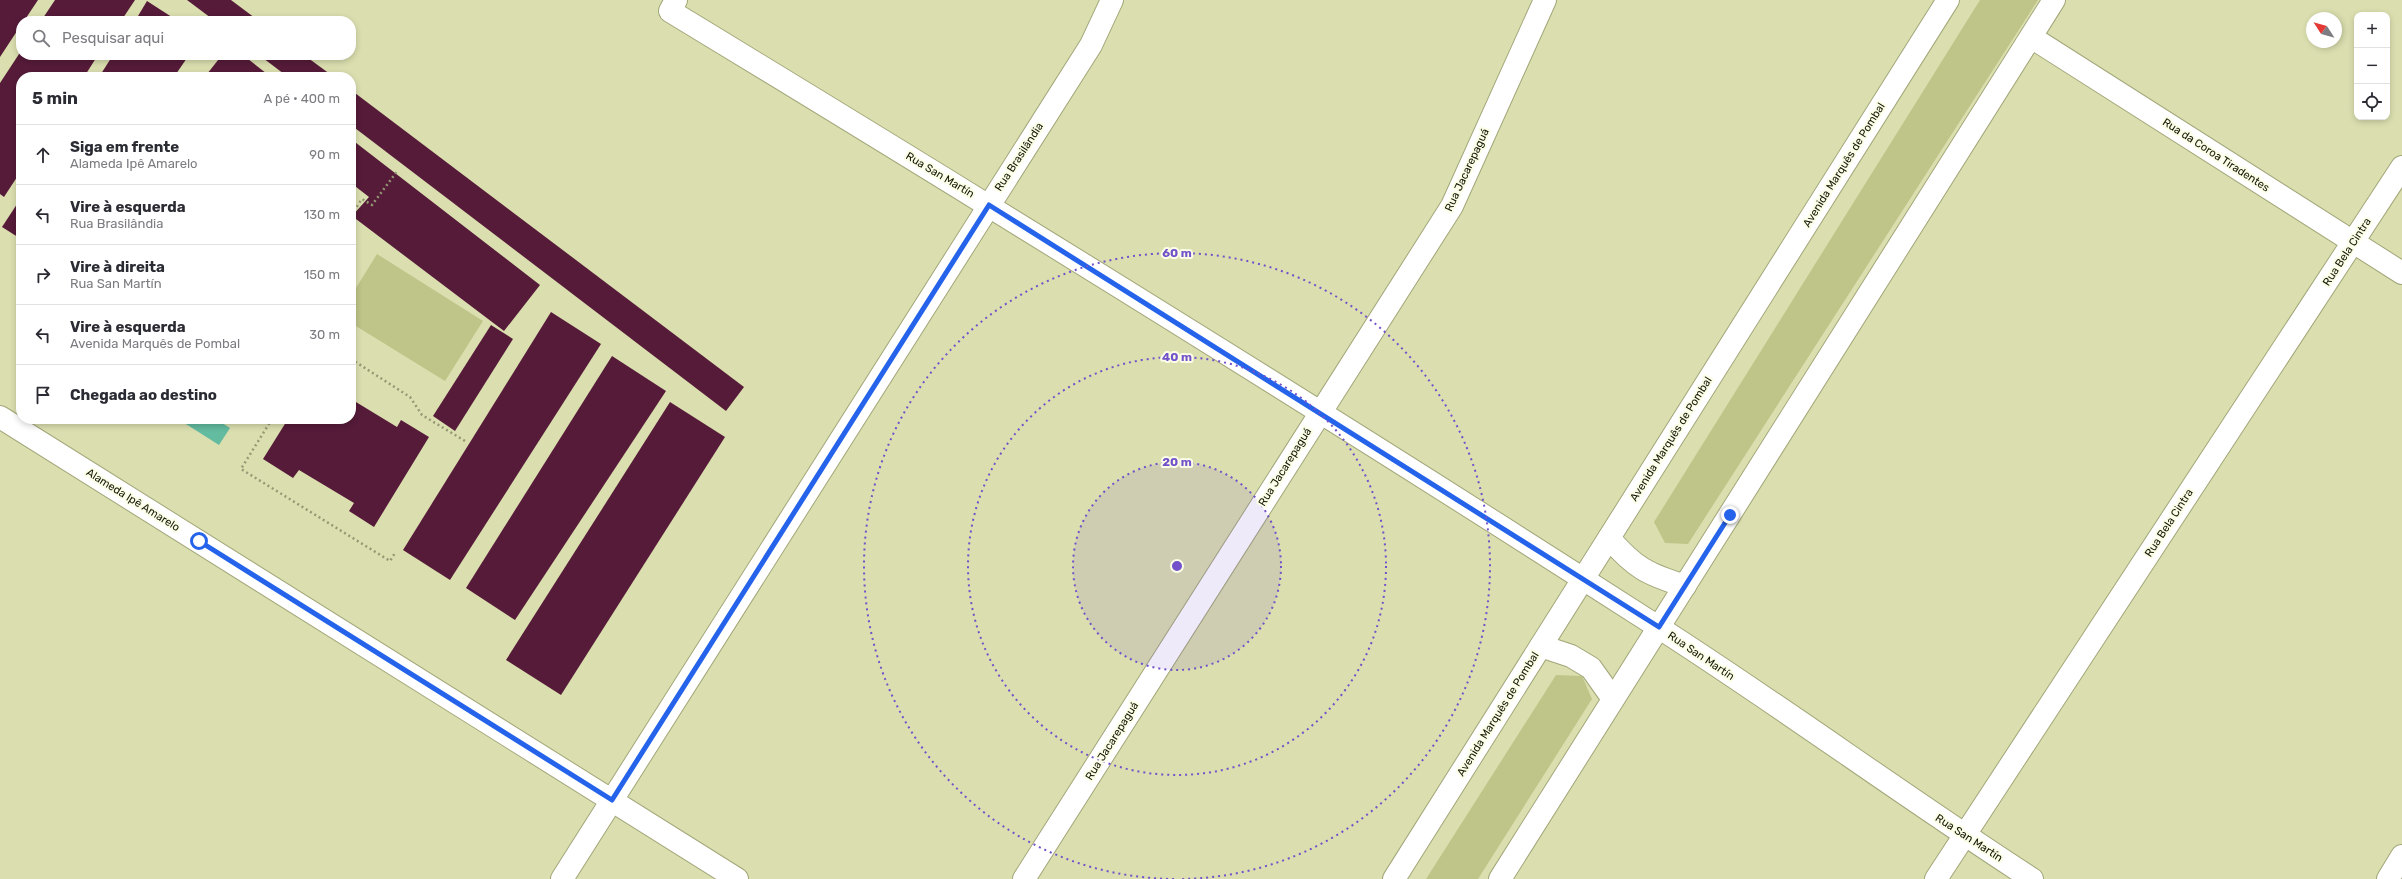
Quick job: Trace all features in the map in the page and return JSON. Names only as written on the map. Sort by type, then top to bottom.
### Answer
[{"type":"street","name":"Rua Brasilândia","points":[[562,879],[1091,45],[1112,0]]},
{"type":"street","name":"Rua Jacarepaguá","points":[[1024,879],[1452,206],[1545,0]]},
{"type":"street","name":"Avenida Marquês de Pombal","points":[[1394,879],[1948,0]]},
{"type":"street","points":[[1500,879],[2054,0]]},
{"type":"street","name":"Rua San Martín","points":[[673,5],[1659,627],[1964,835],[2032,879]]},
{"type":"street","name":"Rua da Coroa Tiradentes","points":[[2031,36],[2402,273]]},
{"type":"street","name":"Rua Bela Cintra","points":[[1936,879],[2354,243],[2402,167]]},
{"type":"street","name":"Alameda Ipê Amarelo","points":[[0,417],[737,879]]},
{"type":"street","points":[[1609,538],[1626,558],[1651,575],[1685,586]]},
{"type":"street","points":[[1541,646],[1571,656],[1590,668],[1613,699]]},
{"type":"street","points":[[2388,879],[2402,856]]},
{"type":"path","points":[[356,208],[362,199],[372,205],[398,170]]},
{"type":"path","points":[[356,362],[410,397],[422,415],[465,441]]},
{"type":"path","points":[[269,424],[241,469],[390,561],[395,553]]},
{"type":"green space","points":[[1980,0],[2038,0],[1688,544],[1665,543],[1654,522]]},
{"type":"green space","points":[[377,254],[483,321],[445,381],[356,326],[356,288]]},
{"type":"green space","points":[[1556,675],[1582,676],[1592,699],[1478,879],[1426,879]]},
{"type":"water","points":[[186,424],[224,424],[230,428],[219,445]]},
{"type":"building","points":[[0,0],[38,0],[27,16],[16,16],[16,33],[0,57]]},
{"type":"building","points":[[55,0],[135,0],[124,16],[44,16]]},
{"type":"building","points":[[187,0],[231,0],[252,16],[208,16]]},
{"type":"building","points":[[147,1],[170,16],[138,16]]},
{"type":"building","points":[[16,59],[16,60],[95,60],[87,72],[16,72],[16,179],[4,197],[0,194],[0,83]]},
{"type":"building","points":[[110,60],[186,60],[177,72],[102,72]]},
{"type":"building","points":[[218,60],[249,60],[265,72],[209,72]]},
{"type":"building","points":[[266,60],[311,60],[327,72],[281,72]]},
{"type":"building","points":[[356,94],[744,387],[726,411],[356,129]]},
{"type":"building","points":[[356,143],[540,285],[504,331],[356,219],[356,212],[369,197],[356,187]]},
{"type":"building","points":[[16,206],[16,236],[2,227]]},
{"type":"building","points":[[551,312],[601,344],[450,580],[403,550]]},
{"type":"building","points":[[491,325],[513,339],[455,431],[433,416]]},
{"type":"building","points":[[612,356],[666,391],[515,620],[466,588]]},
{"type":"building","points":[[356,402],[397,427],[401,420],[429,437],[374,527],[349,511],[354,503],[299,470],[293,478],[263,459],[285,424],[356,424]]},
{"type":"building","points":[[670,402],[725,437],[561,695],[506,660]]},
{"type":"route","points":[[199,541],[612,800],[989,205],[1659,627],[1730,515]]}]
